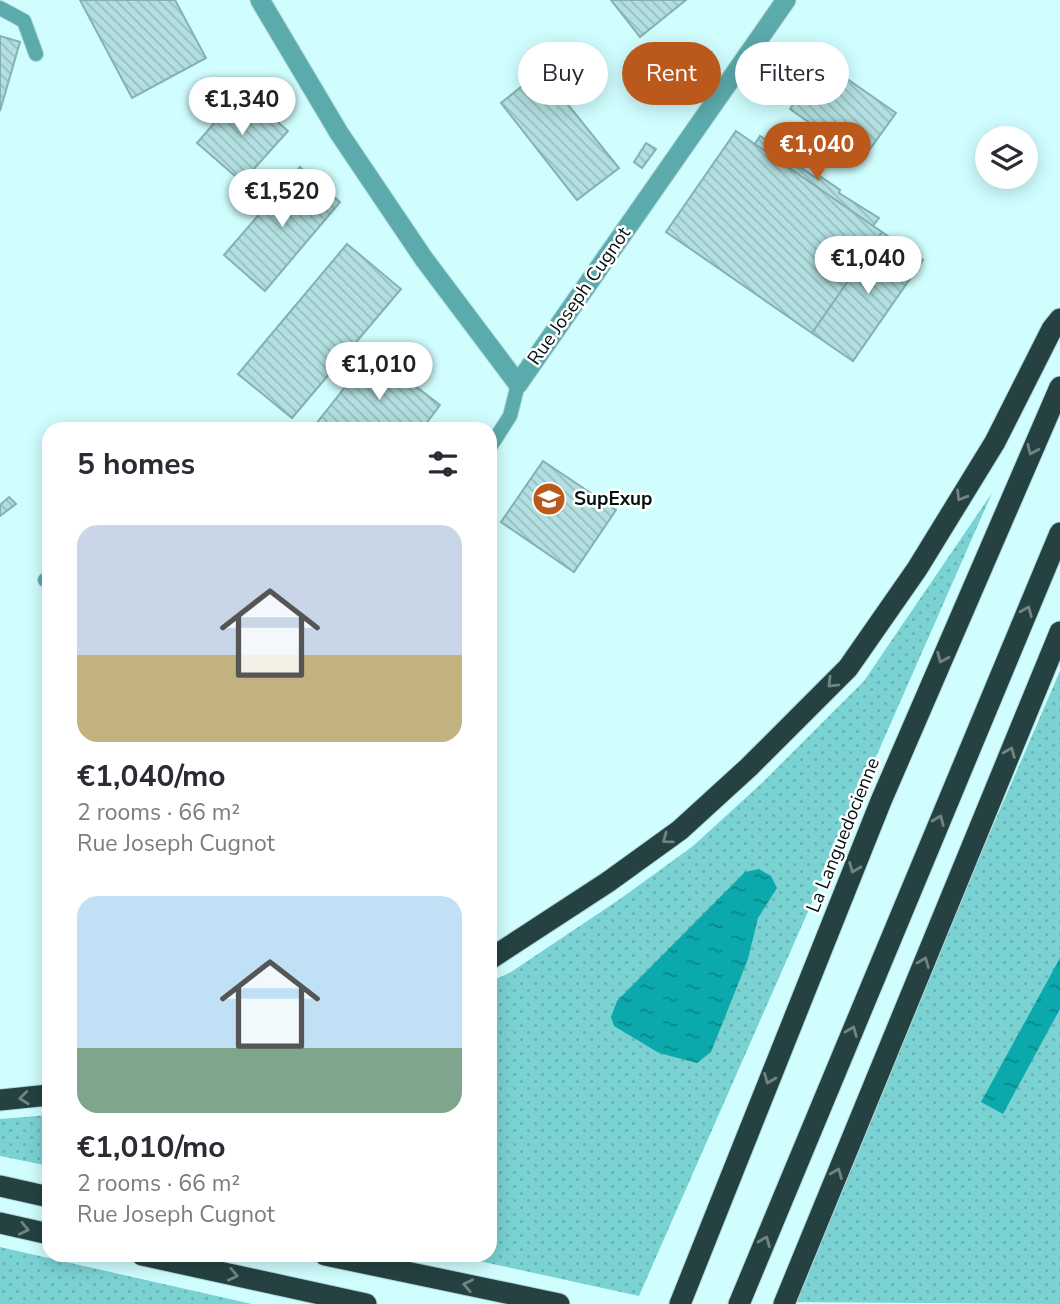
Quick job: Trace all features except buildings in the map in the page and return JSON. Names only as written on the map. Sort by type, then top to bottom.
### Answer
[{"type":"highway","points":[[497,954],[608,882],[680,830],[848,668],[917,569],[974,477],[995,442],[1052,329],[1060,319]]},
{"type":"highway","name":"La Languedocienne","points":[[680,1304],[881,801],[1060,387]]},
{"type":"highway","points":[[739,1304],[1060,533]]},
{"type":"highway","points":[[784,1304],[1060,632]]},
{"type":"highway","points":[[0,1100],[42,1096]]},
{"type":"highway","points":[[0,1186],[42,1195]]},
{"type":"highway","points":[[0,1223],[42,1232]]},
{"type":"highway","points":[[174,1262],[366,1304]]},
{"type":"highway","points":[[358,1262],[559,1304]]},
{"type":"street","name":"Rue Joseph Cugnot","points":[[260,0],[339,133],[424,259],[518,384],[785,0]]},
{"type":"lane","points":[[0,8],[24,21],[36,54]]},
{"type":"lane","points":[[497,436],[510,416],[518,384]]},
{"type":"shaded area","points":[[992,493],[639,1296],[484,1262],[497,1262],[497,979],[620,899],[693,846],[763,782],[864,681]]},
{"type":"shaded area","points":[[1060,671],[1060,1304],[787,1302]]},
{"type":"shaded area","points":[[42,1116],[42,1165],[0,1156],[0,1119]]},
{"type":"shaded area","points":[[0,1247],[42,1256],[42,1262],[66,1262],[252,1304],[0,1304]]},
{"type":"water","points":[[759,869],[771,876],[777,888],[758,918],[748,959],[711,1052],[697,1063],[659,1053],[614,1026],[611,1017],[617,1001],[745,872]]},
{"type":"water","points":[[1060,958],[1060,1009],[1003,1114],[981,1102]]},
{"type":"place","name":"SupExup","points":[[549,499]]}]
